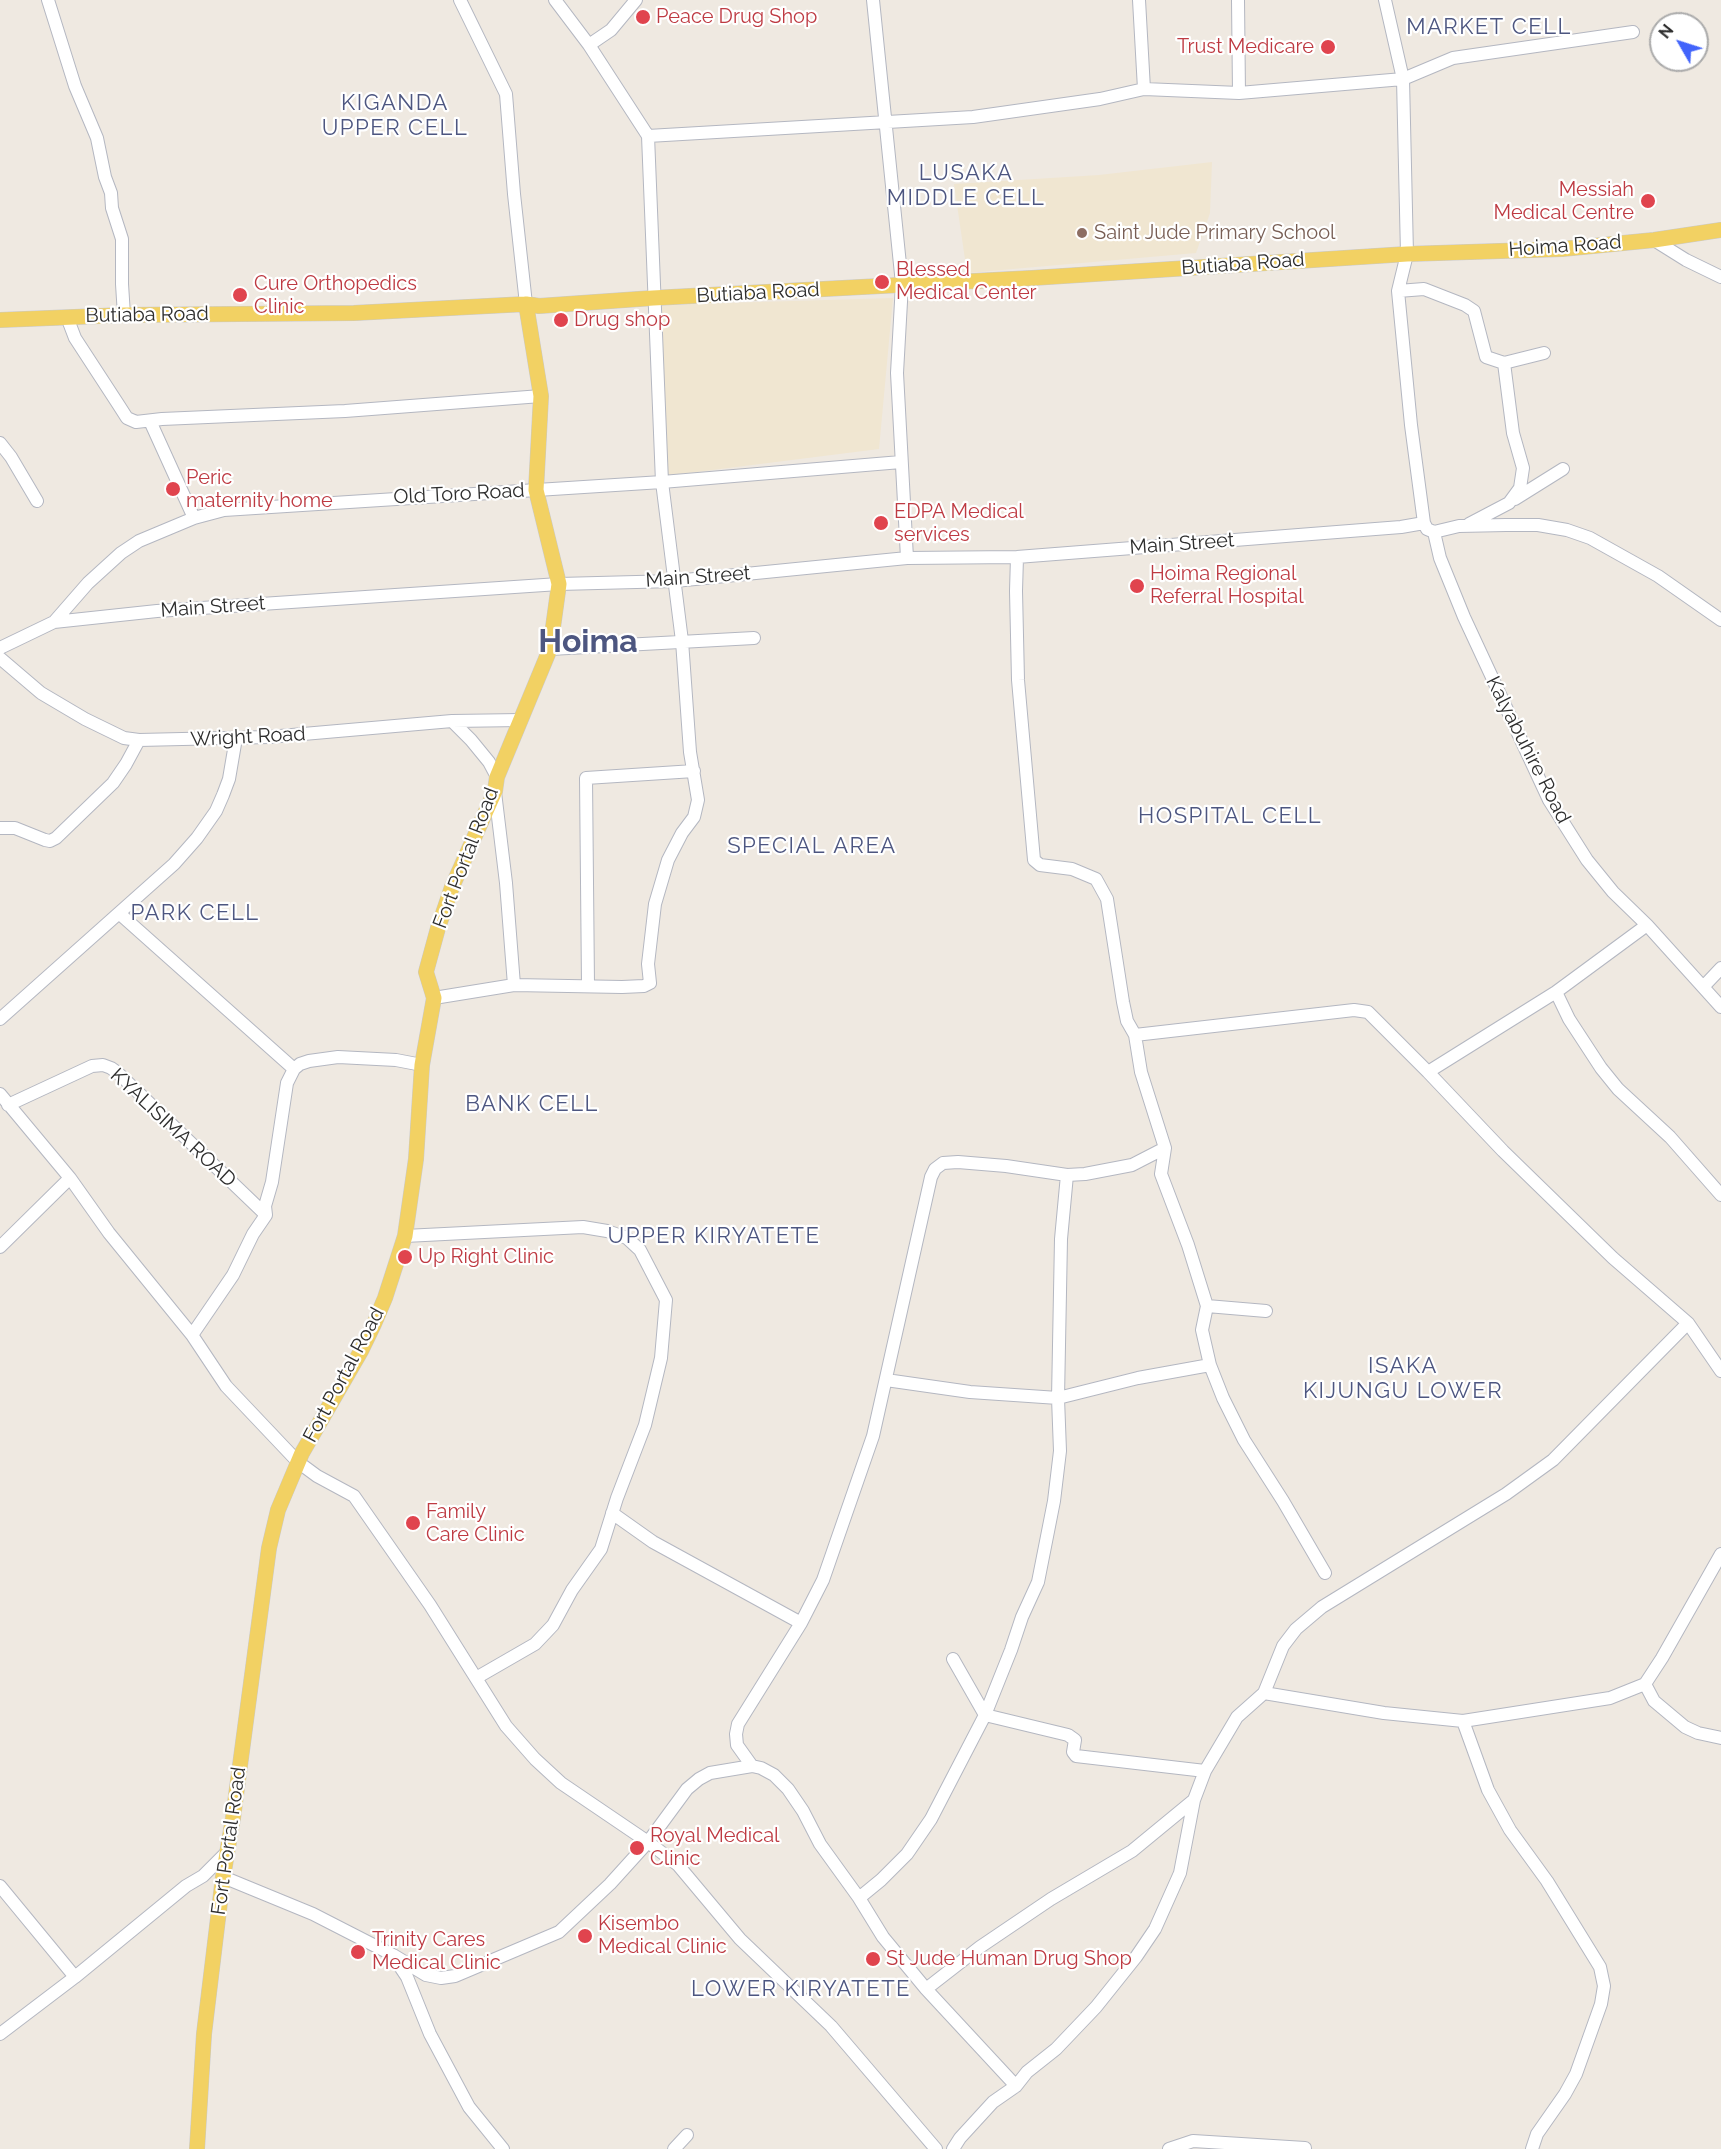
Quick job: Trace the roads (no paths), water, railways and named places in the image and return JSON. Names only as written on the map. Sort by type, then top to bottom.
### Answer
[{"type":"main road","name":"Hoima Road","points":[[1407,254],[1562,249],[1654,240],[1721,230]]},
{"type":"main road","name":"Butiaba Road","points":[[0,320],[124,315],[354,313],[526,304],[539,306],[1407,254]]},
{"type":"main road","points":[[526,304],[541,396],[536,490],[559,584]]},
{"type":"main road","name":"Fort Portal Road","points":[[197,2149],[204,2034],[223,1877],[269,1548],[278,1510],[298,1462],[374,1324],[405,1236],[416,1159],[422,1065],[434,998],[426,972],[452,887],[550,649],[559,584]]},
{"type":"street","points":[[48,0],[75,86],[97,138],[105,177],[111,193],[112,208],[122,239],[124,315]]},
{"type":"street","points":[[460,0],[506,94],[526,304]]},
{"type":"street","points":[[434,998],[514,985],[622,987],[644,986],[650,983],[648,964],[655,904],[668,860],[682,833],[694,817],[698,800],[690,752],[682,641],[662,482],[648,136],[589,45],[555,0]]},
{"type":"street","points":[[589,45],[610,30],[636,0]]},
{"type":"street","points":[[873,0],[902,284],[897,373],[907,558]]},
{"type":"street","points":[[1139,0],[1144,89]]},
{"type":"street","points":[[1238,0],[1239,93]]},
{"type":"street","points":[[1385,0],[1403,79],[1407,254],[1398,291],[1411,425],[1424,522],[1427,529],[1434,532],[1465,526],[1538,525],[1567,530],[1590,538],[1658,576],[1721,620]]},
{"type":"street","points":[[648,136],[973,117],[1100,99],[1144,89],[1239,93],[1403,79],[1453,58],[1633,32]]},
{"type":"street","points":[[1654,240],[1686,260],[1721,277]]},
{"type":"street","points":[[1398,291],[1424,290],[1465,305],[1474,311],[1486,357],[1504,363],[1545,353]]},
{"type":"street","points":[[67,317],[75,338],[127,418],[136,422],[345,411],[541,396]]},
{"type":"street","points":[[1504,363],[1513,433],[1523,468],[1520,488],[1509,503]]},
{"type":"street","points":[[150,421],[194,518]]},
{"type":"street","points":[[0,443],[37,501]]},
{"type":"street","name":"Old Toro Road","points":[[54,622],[88,583],[121,553],[139,541],[194,518],[224,510],[662,482],[901,462]]},
{"type":"street","points":[[1465,526],[1509,503],[1563,469]]},
{"type":"street","name":"Main Street","points":[[0,648],[54,622],[169,610],[559,584],[675,581],[907,558],[1017,556],[1401,527],[1424,522]]},
{"type":"street","name":"Kalyabuhire Road","points":[[1434,532],[1440,558],[1464,617],[1549,800],[1587,860],[1613,892],[1647,925],[1721,1007]]},
{"type":"street","points":[[1017,556],[1018,680],[1034,860],[1040,865],[1072,869],[1096,879],[1107,898],[1127,1021],[1135,1035],[1141,1072],[1165,1148],[1161,1174],[1188,1245],[1207,1306],[1202,1330],[1210,1365],[1244,1440],[1326,1573]]},
{"type":"street","points":[[550,649],[754,638]]},
{"type":"street","name":"Wright Road","points":[[0,658],[41,693],[85,719],[124,738],[139,740],[281,736],[452,721],[521,720]]},
{"type":"street","points":[[452,721],[489,762],[496,784],[514,985]]},
{"type":"street","points":[[0,1019],[174,864],[209,823],[229,779],[236,738]]},
{"type":"street","points":[[0,828],[15,828],[50,841],[56,838],[113,783],[139,740]]},
{"type":"street","points":[[588,985],[586,778],[694,771]]},
{"type":"street","points":[[120,914],[294,1069]]},
{"type":"street","points":[[1428,1072],[1556,992],[1647,925]]},
{"type":"street","points":[[1704,986],[1721,968]]},
{"type":"street","points":[[1556,992],[1569,1019],[1601,1068],[1618,1089],[1670,1137],[1721,1195]]},
{"type":"street","points":[[1135,1035],[1362,1010],[1368,1012],[1613,1258],[1688,1323],[1721,1371]]},
{"type":"street","points":[[192,1335],[233,1275],[253,1234],[266,1215],[265,1206],[272,1182],[287,1083],[294,1069],[309,1061],[338,1057],[396,1060],[422,1065]]},
{"type":"street","name":"KYALISIMA ROAD","points":[[4,1100],[92,1066],[103,1065],[111,1068],[266,1215]]},
{"type":"street","points":[[4,1100],[70,1178],[109,1233],[192,1335],[226,1386],[298,1462],[317,1476],[354,1496],[430,1605],[506,1726],[535,1759],[561,1783],[678,1865],[740,1939],[831,2026],[936,2149]]},
{"type":"street","points":[[752,1766],[737,1745],[738,1724],[801,1623],[823,1580],[873,1436],[935,1169],[943,1163],[958,1162],[1085,1174],[1132,1165],[1165,1148]]},
{"type":"street","points":[[859,1898],[907,1854],[931,1819],[985,1715],[1022,1617],[1038,1582],[1048,1534],[1060,1451],[1058,1398],[1061,1239],[1067,1174]]},
{"type":"street","points":[[0,1247],[70,1178]]},
{"type":"street","points":[[405,1236],[583,1227],[607,1231],[627,1238],[640,1250],[666,1300],[661,1358],[645,1425],[601,1549],[572,1590],[554,1625],[535,1644],[476,1678]]},
{"type":"street","points":[[1207,1306],[1266,1311]]},
{"type":"street","points":[[953,2149],[993,2102],[1016,2086],[1027,2072],[1056,2049],[1096,2007],[1155,1929],[1180,1873],[1194,1800],[1205,1771],[1237,1717],[1264,1693],[1283,1646],[1296,1629],[1322,1607],[1506,1494],[1546,1465],[1688,1323]]},
{"type":"street","points":[[886,1380],[970,1392],[1058,1398],[1138,1378],[1210,1365]]},
{"type":"street","points":[[612,1513],[678,1557],[801,1623]]},
{"type":"street","points":[[1264,1693],[1384,1713],[1463,1721],[1610,1698],[1645,1684],[1721,1554]]},
{"type":"street","points":[[953,1659],[985,1715],[1068,1735],[1075,1740],[1074,1754],[1080,1757],[1205,1771]]},
{"type":"street","points":[[1645,1684],[1654,1701],[1685,1726],[1698,1733],[1721,1738]]},
{"type":"street","points":[[1463,1721],[1488,1790],[1510,1830],[1547,1881],[1600,1967],[1604,1986],[1601,2004],[1576,2074],[1537,2134],[1532,2149]]},
{"type":"street","points":[[223,1877],[313,1914],[393,1955],[426,1975],[441,1978],[455,1976],[503,1958],[560,1932],[610,1884],[648,1842],[687,1789],[699,1779],[710,1773],[752,1766],[761,1768],[774,1775],[788,1789],[803,1811],[820,1844],[859,1898],[883,1937],[926,1989],[1016,2086]]},
{"type":"street","points":[[926,1989],[980,1947],[1051,1899],[1132,1851],[1194,1800]]},
{"type":"street","points":[[0,2034],[75,1977],[186,1886],[203,1875],[228,1852]]},
{"type":"street","points":[[0,1886],[75,1977]]},
{"type":"street","points":[[393,1955],[407,1977],[430,2034],[469,2107],[503,2149]]},
{"type":"street","points":[[674,2149],[687,2135]]},
{"type":"street","points":[[1169,2149],[1193,2141],[1305,2148]]},
{"type":"place","name":"Peace Drug Shop","points":[[643,17]]},
{"type":"place","name":"Trust Medicare","points":[[1328,47]]},
{"type":"place","name":"Messiah Medical Centre","points":[[1648,201]]},
{"type":"place","name":"Saint Jude Primary School","points":[[1082,233]]},
{"type":"place","name":"Blessed Medical Center","points":[[882,282]]},
{"type":"place","name":"Cure Orthopedics Clinic","points":[[240,295]]},
{"type":"place","name":"Drug shop","points":[[561,320]]},
{"type":"place","name":"Peric maternity home","points":[[173,489]]},
{"type":"place","name":"EDPA Medical services","points":[[881,523]]},
{"type":"place","name":"Hoima Regional Referral Hospital","points":[[1137,586]]},
{"type":"place","name":"Up Right Clinic","points":[[405,1257]]},
{"type":"place","name":"Family Care Clinic","points":[[413,1523]]},
{"type":"place","name":"Royal Medical Clinic","points":[[637,1848]]},
{"type":"place","name":"Kisembo Medical Clinic","points":[[585,1936]]},
{"type":"place","name":"Trinity Cares Medical Clinic","points":[[358,1952]]},
{"type":"place","name":"St Jude Human Drug Shop","points":[[873,1959]]},
{"type":"district","name":"MARKET CELL","points":[[1489,27]]},
{"type":"district","name":"KIGANDA UPPER CELL","points":[[395,116]]},
{"type":"district","name":"LUSAKA MIDDLE CELL","points":[[966,186]]},
{"type":"district","name":"Hoima","points":[[588,642]]},
{"type":"district","name":"HOSPITAL CELL","points":[[1230,816]]},
{"type":"district","name":"SPECIAL AREA","points":[[812,846]]},
{"type":"district","name":"PARK CELL","points":[[195,913]]},
{"type":"district","name":"BANK CELL","points":[[532,1104]]},
{"type":"district","name":"UPPER KIRYATETE","points":[[714,1236]]},
{"type":"district","name":"ISAKA KIJUNGU LOWER","points":[[1403,1378]]},
{"type":"district","name":"LOWER KIRYATETE","points":[[801,1989]]}]
